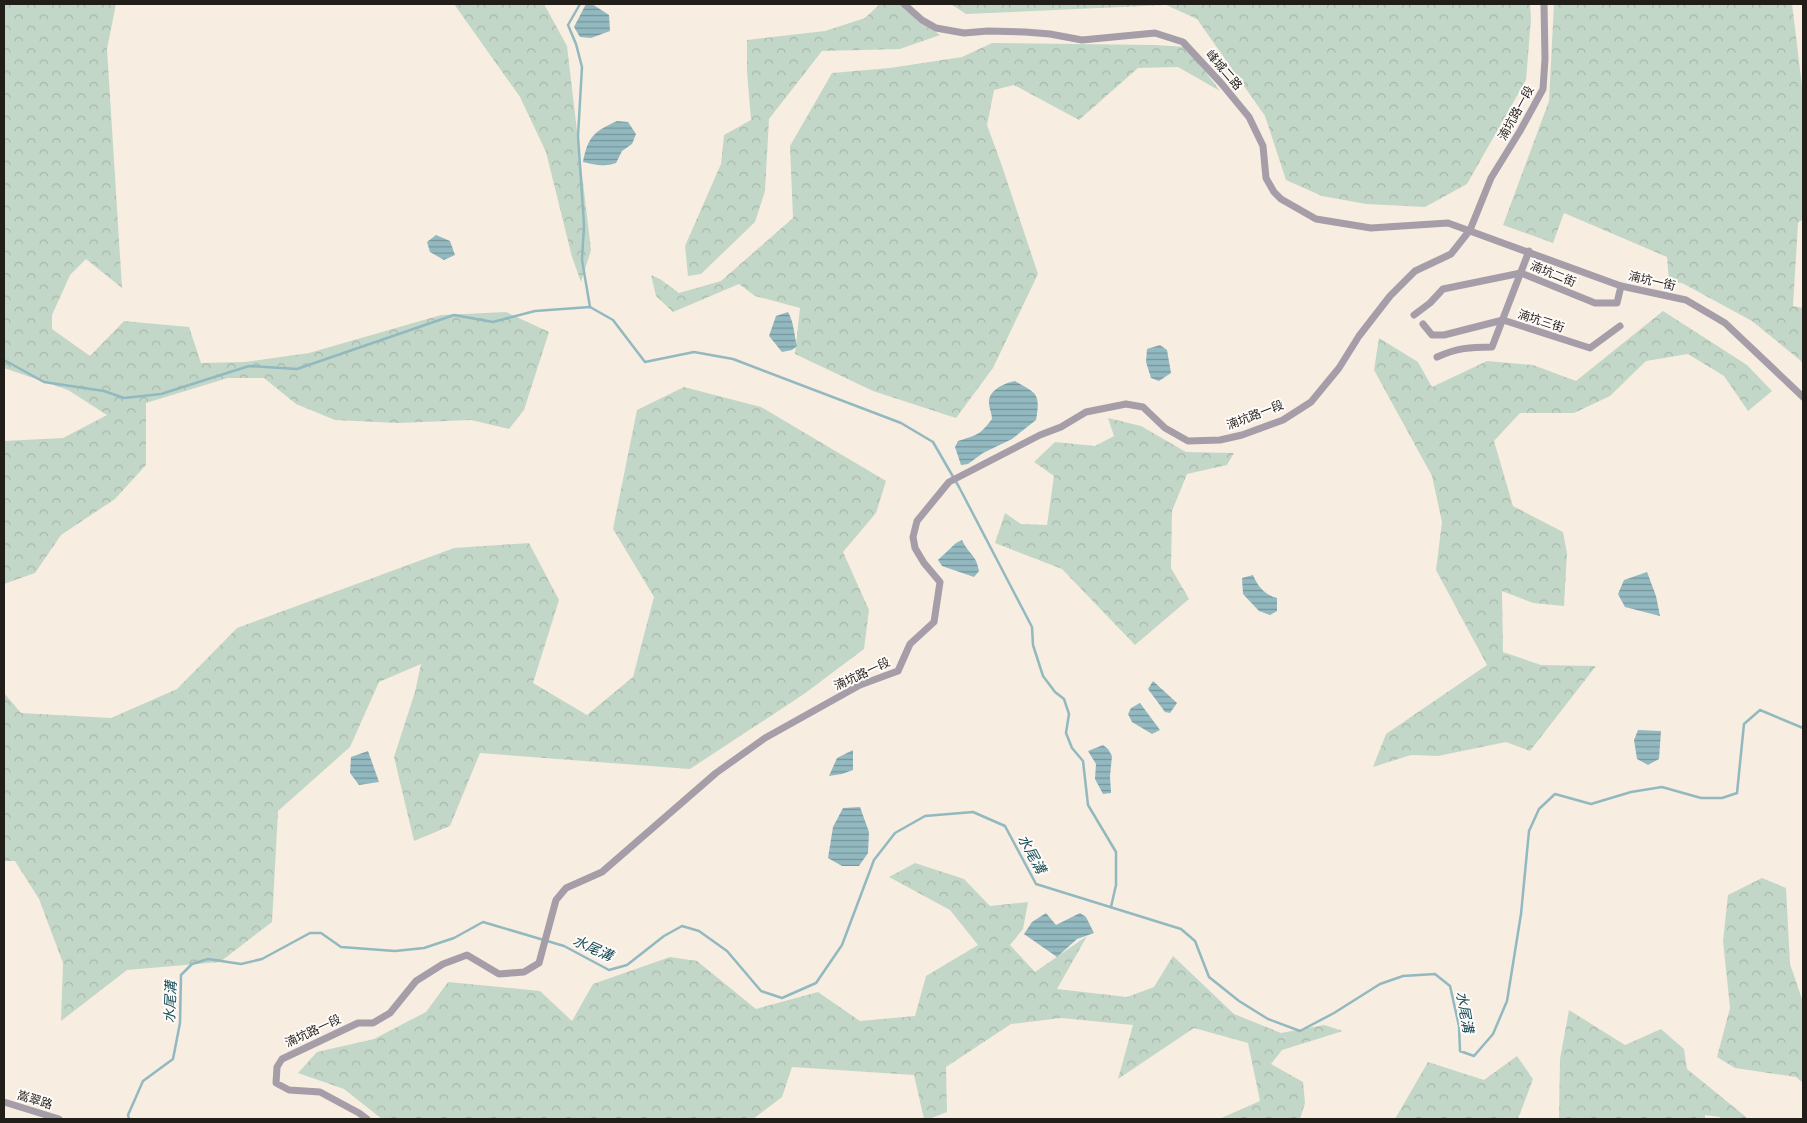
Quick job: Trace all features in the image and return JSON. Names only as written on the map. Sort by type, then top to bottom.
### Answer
[{"type":"street","name":"峰城二路","points":[[904,4],[922,20],[936,28],[964,33],[988,31],[1025,32],[1082,40],[1155,33],[1184,42],[1249,117],[1263,146],[1266,178],[1274,192],[1281,199],[1316,219],[1371,228],[1448,223],[1470,230]]},
{"type":"street","name":"湳坑路一段","points":[[367,1119],[320,1092],[289,1090],[276,1083],[277,1067],[282,1058],[358,1023],[373,1023],[390,1013],[416,980],[443,964],[467,955],[498,974],[524,972],[539,963],[556,900],[566,888],[602,872],[716,773],[765,738],[860,685],[898,672],[910,644],[934,622],[940,582],[924,563],[915,548],[912,537],[917,521],[949,482],[1040,435],[1061,427],[1086,412],[1094,410],[1126,404],[1142,407],[1165,428],[1188,441],[1220,440],[1282,420],[1311,402],[1339,368],[1359,336],[1390,296],[1415,271],[1451,254],[1470,230],[1491,178],[1520,131],[1543,88],[1545,60],[1544,4]]},
{"type":"street","name":"湳坑一街","points":[[1470,230],[1621,286],[1686,300],[1725,323],[1803,397]]},
{"type":"street","points":[[1437,357],[1468,347],[1492,347],[1528,251]]},
{"type":"street","name":"湳坑二街","points":[[1414,315],[1430,303],[1443,289],[1521,273],[1595,303],[1617,303],[1621,286]]},
{"type":"street","name":"湳坑三街","points":[[1423,324],[1432,335],[1444,335],[1503,320],[1590,348],[1620,326]]},
{"type":"street","name":"嵩翠路","points":[[4,1102],[60,1119]]},
{"type":"green space","points":[[4,4],[116,4],[107,49],[122,288],[86,259],[70,275],[52,315],[52,329],[90,356],[124,321],[189,327],[201,363],[245,362],[309,353],[441,315],[506,312],[549,332],[524,410],[509,429],[471,420],[398,423],[335,420],[296,404],[264,378],[228,378],[146,403],[146,465],[115,499],[61,535],[35,573],[4,584],[4,441],[63,438],[107,415],[68,390],[4,368]]},
{"type":"green space","points":[[454,4],[544,4],[567,46],[591,250],[581,282],[572,257],[546,152],[520,97]]},
{"type":"green space","points":[[880,4],[901,4],[940,35],[900,49],[822,51],[769,119],[765,191],[755,222],[701,274],[688,276],[685,246],[721,164],[724,135],[751,120],[747,71],[747,40],[825,31],[865,18]]},
{"type":"green space","points":[[951,4],[1530,4],[1531,19],[1526,80],[1467,184],[1425,207],[1366,204],[1322,196],[1286,180],[1265,116],[1197,19],[1166,5],[966,14]]},
{"type":"green space","points":[[1554,4],[1792,4],[1803,94],[1803,219],[1798,223],[1793,306],[1803,308],[1803,365],[1801,361],[1752,321],[1682,283],[1669,282],[1667,257],[1564,213],[1553,243],[1503,225],[1549,101]]},
{"type":"green space","points":[[992,43],[1187,47],[1220,91],[1178,67],[1138,68],[1079,120],[1014,85],[994,90],[987,125],[1038,274],[993,368],[956,418],[873,391],[795,354],[800,308],[755,296],[739,284],[673,312],[656,296],[651,275],[660,279],[679,293],[721,281],[793,218],[790,146],[832,73],[890,68],[962,57]]},
{"type":"green space","points":[[1663,311],[1747,365],[1772,391],[1748,411],[1724,376],[1688,354],[1646,361],[1610,396],[1574,413],[1520,413],[1494,441],[1513,506],[1563,532],[1567,553],[1564,606],[1533,603],[1502,591],[1503,652],[1541,665],[1596,666],[1530,751],[1506,742],[1438,756],[1411,755],[1373,767],[1386,734],[1487,665],[1436,570],[1442,522],[1432,476],[1374,370],[1379,338],[1418,362],[1432,387],[1487,361],[1533,365],[1576,381]]},
{"type":"green space","points":[[684,387],[761,407],[886,481],[876,513],[843,552],[869,610],[864,649],[804,694],[690,769],[480,753],[450,826],[414,841],[394,757],[415,692],[421,664],[379,682],[350,747],[278,811],[272,922],[220,962],[127,970],[61,1021],[63,963],[39,899],[15,861],[4,861],[4,693],[21,713],[111,718],[177,689],[237,628],[454,548],[529,543],[559,600],[533,683],[587,715],[633,677],[654,597],[613,529],[637,410]]},
{"type":"green space","points":[[1108,418],[1141,426],[1186,452],[1234,453],[1227,465],[1187,474],[1172,511],[1171,568],[1189,599],[1135,645],[1062,569],[995,543],[1005,513],[1021,524],[1047,525],[1054,476],[1034,462],[1055,442],[1095,446],[1114,436]]},
{"type":"green space","points":[[915,863],[964,879],[990,906],[1028,902],[1023,929],[1010,945],[1035,972],[1087,936],[1057,989],[1127,997],[1154,987],[1173,956],[1234,1014],[1281,1033],[1324,1025],[1343,1031],[1282,1050],[1271,1064],[1303,1082],[1305,1103],[1300,1119],[1219,1119],[1260,1101],[1248,1043],[1194,1028],[1118,1079],[1133,1025],[1061,1018],[1011,1024],[946,1067],[947,1112],[929,1119],[924,1119],[914,1075],[792,1067],[782,1097],[753,1119],[382,1119],[344,1089],[298,1073],[317,1052],[374,1039],[426,1012],[448,982],[540,991],[572,1021],[593,984],[670,957],[697,961],[756,1009],[818,992],[860,1021],[915,1016],[926,976],[978,945],[950,910],[889,877]]},
{"type":"green space","points":[[1762,878],[1786,888],[1790,964],[1803,1002],[1803,1083],[1796,1077],[1735,1068],[1717,1057],[1730,1008],[1723,941],[1728,895]]},
{"type":"green space","points":[[1569,1010],[1625,1045],[1661,1029],[1684,1049],[1687,1069],[1746,1117],[1746,1119],[1722,1119],[1705,1115],[1705,1119],[1559,1119],[1560,1059]]},
{"type":"green space","points":[[1517,1056],[1533,1079],[1517,1119],[1395,1119],[1428,1062],[1484,1080]]},
{"type":"water","points":[[586,4],[592,4],[609,15],[610,31],[591,38],[580,37],[574,27]]},
{"type":"water","points":[[617,121],[628,122],[636,134],[632,144],[622,151],[616,163],[600,165],[583,162],[587,147],[593,136]]},
{"type":"water","points":[[436,235],[450,241],[455,255],[444,260],[430,252],[427,242]]},
{"type":"water","points":[[788,312],[793,324],[797,346],[792,350],[782,352],[769,336],[776,316]]},
{"type":"water","points":[[1160,345],[1167,350],[1171,373],[1159,381],[1151,378],[1146,362],[1147,349]]},
{"type":"water","points":[[1015,381],[1035,395],[1038,404],[1036,420],[1012,439],[983,453],[968,464],[961,465],[955,447],[958,441],[974,436],[984,428],[992,419],[989,403],[991,394],[1002,385]]},
{"type":"water","points":[[962,540],[978,565],[979,571],[974,577],[942,566],[938,560],[956,543]]},
{"type":"water","points":[[1647,572],[1656,596],[1660,616],[1625,607],[1618,594],[1624,580]]},
{"type":"water","points":[[1253,575],[1262,590],[1277,598],[1277,611],[1270,615],[1259,611],[1243,594],[1242,578]]},
{"type":"water","points":[[1153,681],[1177,703],[1170,713],[1165,712],[1148,689]]},
{"type":"water","points":[[1140,703],[1160,730],[1152,734],[1132,722],[1128,714],[1131,708]]},
{"type":"water","points":[[1638,730],[1661,731],[1659,759],[1648,765],[1637,759],[1634,740]]},
{"type":"water","points":[[1103,745],[1112,756],[1111,793],[1103,794],[1095,779],[1096,764],[1088,751]]},
{"type":"water","points":[[853,750],[853,770],[829,776],[837,758]]},
{"type":"water","points":[[368,751],[379,782],[359,785],[350,773],[351,757]]},
{"type":"water","points":[[860,807],[869,832],[868,853],[859,866],[842,866],[828,858],[833,827],[843,808]]},
{"type":"water","points":[[1046,913],[1056,925],[1080,913],[1086,917],[1094,933],[1077,939],[1057,957],[1024,934],[1032,922]]},
{"type":"waterway","points":[[580,4],[568,25],[576,44],[582,67],[578,136],[584,225],[582,260],[590,307]]},
{"type":"waterway","points":[[4,360],[44,382],[104,391],[124,398],[161,394],[249,366],[297,369],[454,315],[493,322],[535,311],[590,307],[613,320],[645,362],[694,352],[733,359],[901,423],[933,442],[959,487],[1032,627],[1033,645],[1043,676],[1055,692],[1064,699],[1069,714],[1066,733],[1072,748],[1083,761],[1088,805],[1116,852],[1116,885],[1111,907]]},
{"type":"waterway","name":"水尾溝","points":[[129,1119],[128,1115],[143,1081],[173,1059],[180,1023],[181,975],[192,964],[208,959],[241,964],[262,959],[310,933],[321,933],[341,947],[395,951],[424,948],[454,938],[483,922],[564,946],[609,970],[627,965],[664,936],[682,926],[699,931],[727,951],[761,991],[782,998],[816,983],[842,945],[874,860],[895,833],[925,816],[973,812],[1005,826],[1036,884],[1181,929],[1195,941],[1209,977],[1239,1001],[1268,1019],[1300,1031],[1334,1013],[1380,984],[1403,976],[1435,974],[1450,986],[1459,1026],[1460,1051],[1474,1056],[1493,1034],[1507,1001],[1521,914],[1529,831],[1539,809],[1555,794],[1591,804],[1631,792],[1662,787],[1701,798],[1722,798],[1737,793],[1744,724],[1760,710],[1803,728]]}]
